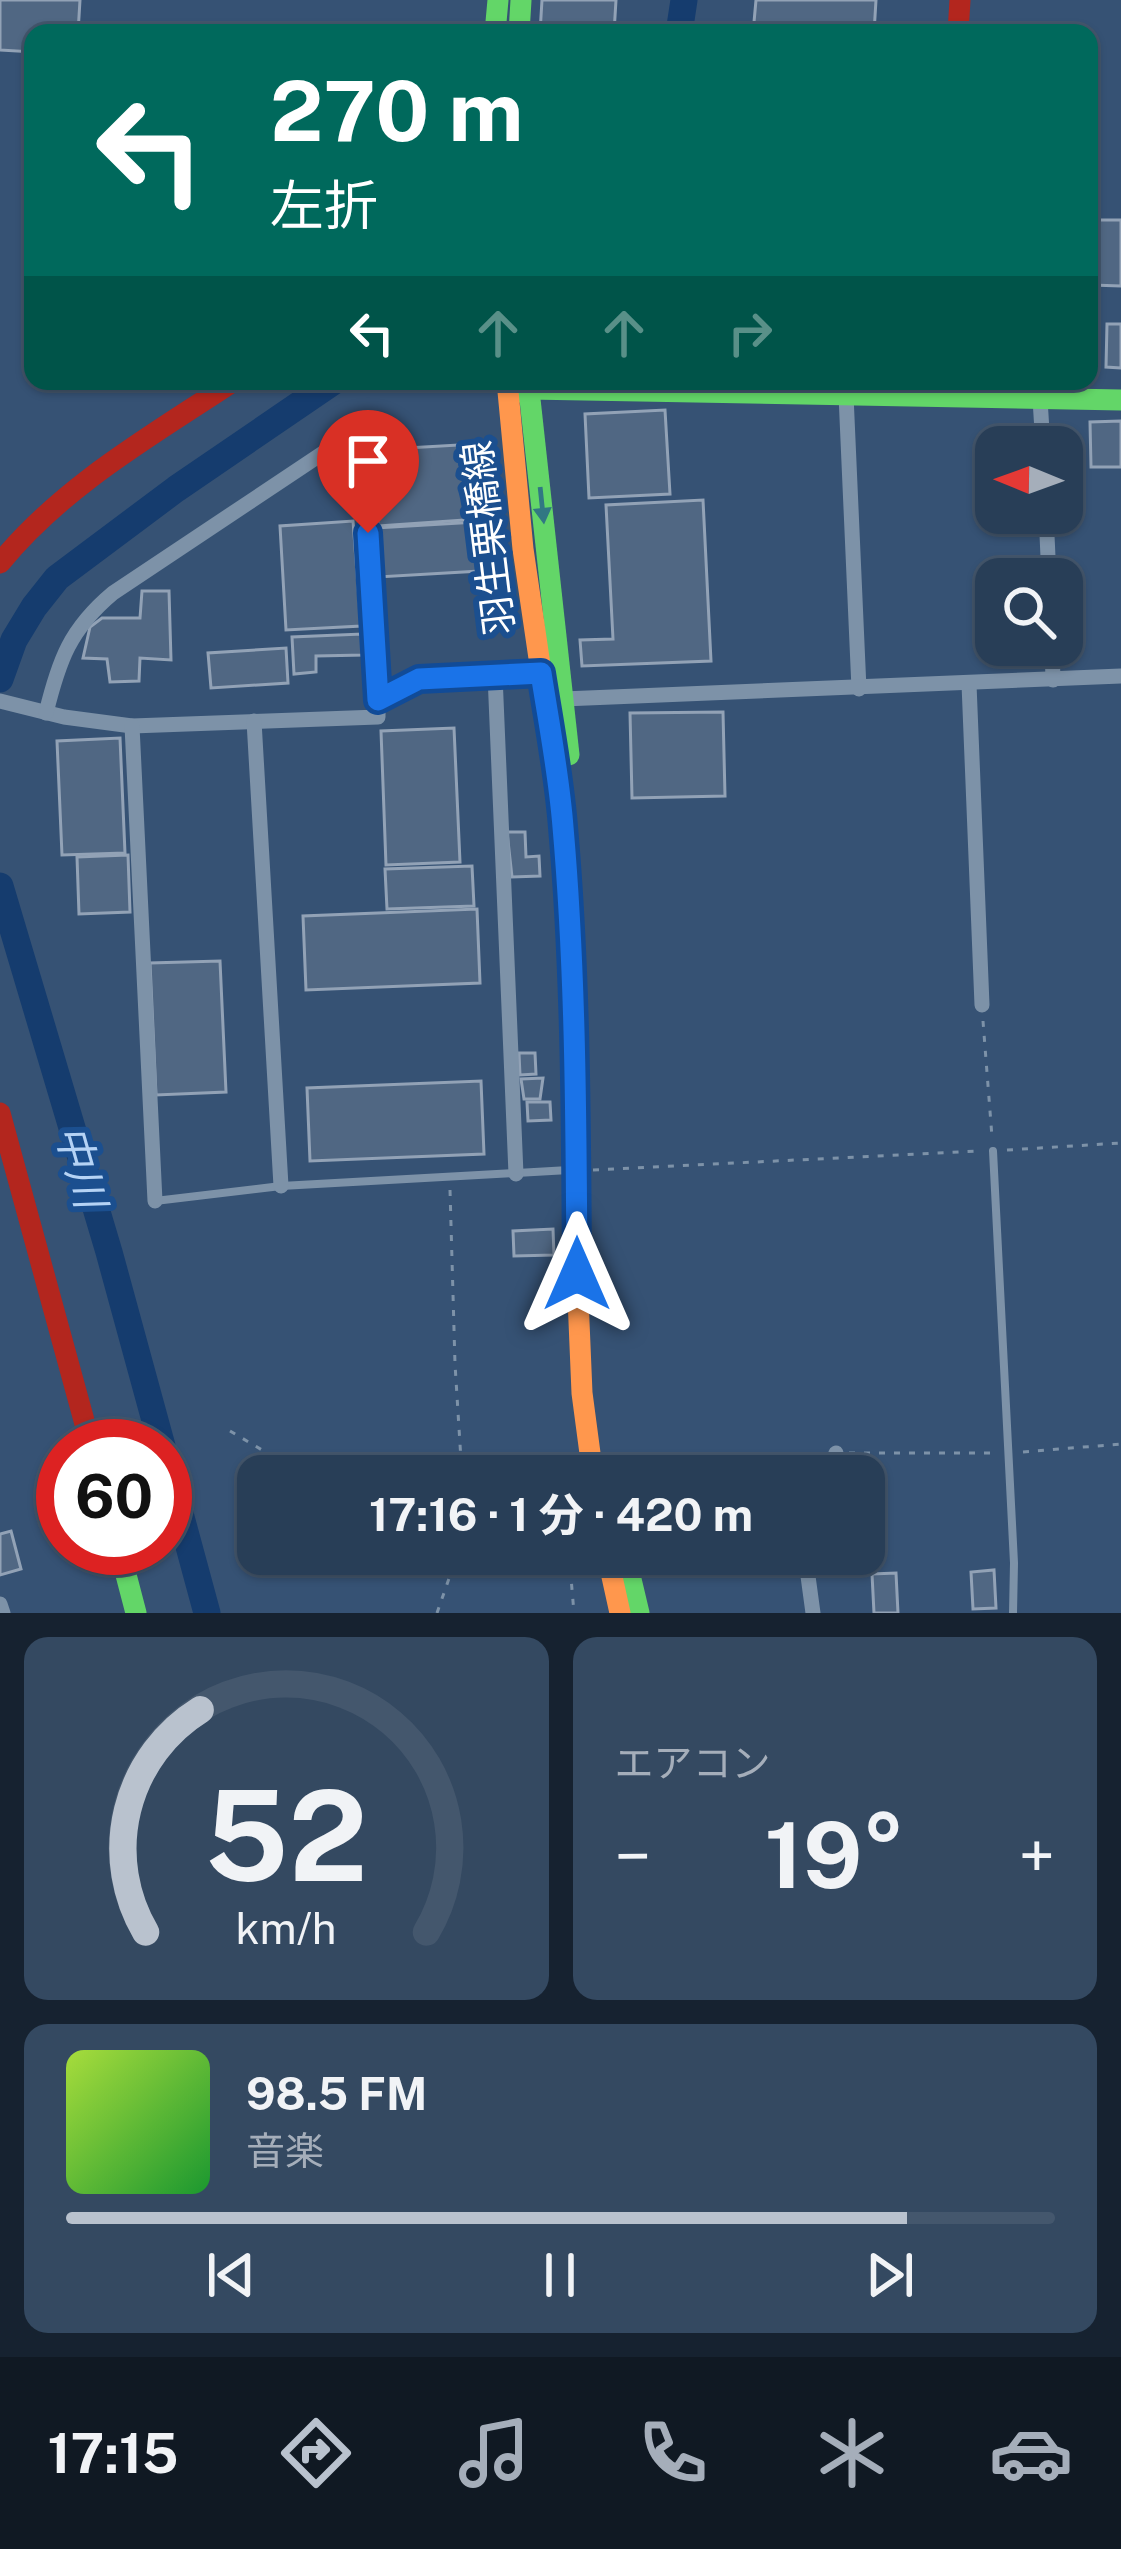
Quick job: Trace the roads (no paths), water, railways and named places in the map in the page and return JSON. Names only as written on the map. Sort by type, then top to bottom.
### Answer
[{"type":"main road","points":[[0,563],[73,489],[221,390]]},
{"type":"main road","name":"羽生栗橋線","points":[[518,390],[523,549],[563,822],[597,1397],[605,1455]]},
{"type":"main road","name":"羽生栗橋線","points":[[519,390],[580,845],[590,1015],[581,1393],[590,1455]]},
{"type":"main road","points":[[663,390],[845,395],[918,390]]},
{"type":"main road","points":[[943,390],[1121,400]]},
{"type":"main road","points":[[0,1113],[5,1149],[83,1419]]},
{"type":"main road","points":[[125,1575],[136,1613]]},
{"type":"main road","points":[[612,1575],[620,1613]]},
{"type":"main road","points":[[630,1575],[639,1613]]},
{"type":"street","points":[[845,395],[859,689]]},
{"type":"street","points":[[1040,399],[1042,426]]},
{"type":"street","points":[[0,701],[46,713],[85,721],[132,726],[378,717],[362,449],[356,436],[344,439],[88,614],[67,647],[46,713]]},
{"type":"street","points":[[1053,666],[1054,680]]},
{"type":"street","points":[[378,700],[419,679],[541,673]]},
{"type":"street","points":[[495,675],[516,1174]]},
{"type":"street","points":[[563,699],[1121,676]]},
{"type":"street","points":[[969,684],[982,1005]]},
{"type":"street","points":[[254,721],[281,1186]]},
{"type":"street","points":[[132,726],[155,1201]]},
{"type":"street","points":[[808,1575],[813,1613]]},
{"type":"street","points":[[0,1604],[3,1613]]},
{"type":"lane","points":[[993,1151],[1013,1613]]},
{"type":"lane","points":[[155,1201],[281,1186],[584,1170]]},
{"type":"waterway","name":"中川","points":[[680,24],[684,0]]},
{"type":"waterway","name":"中川","points":[[0,679],[14,640],[57,578],[321,390]]},
{"type":"waterway","name":"中川","points":[[0,886],[155,1419]]},
{"type":"waterway","name":"中川","points":[[192,1558],[207,1613]]}]
